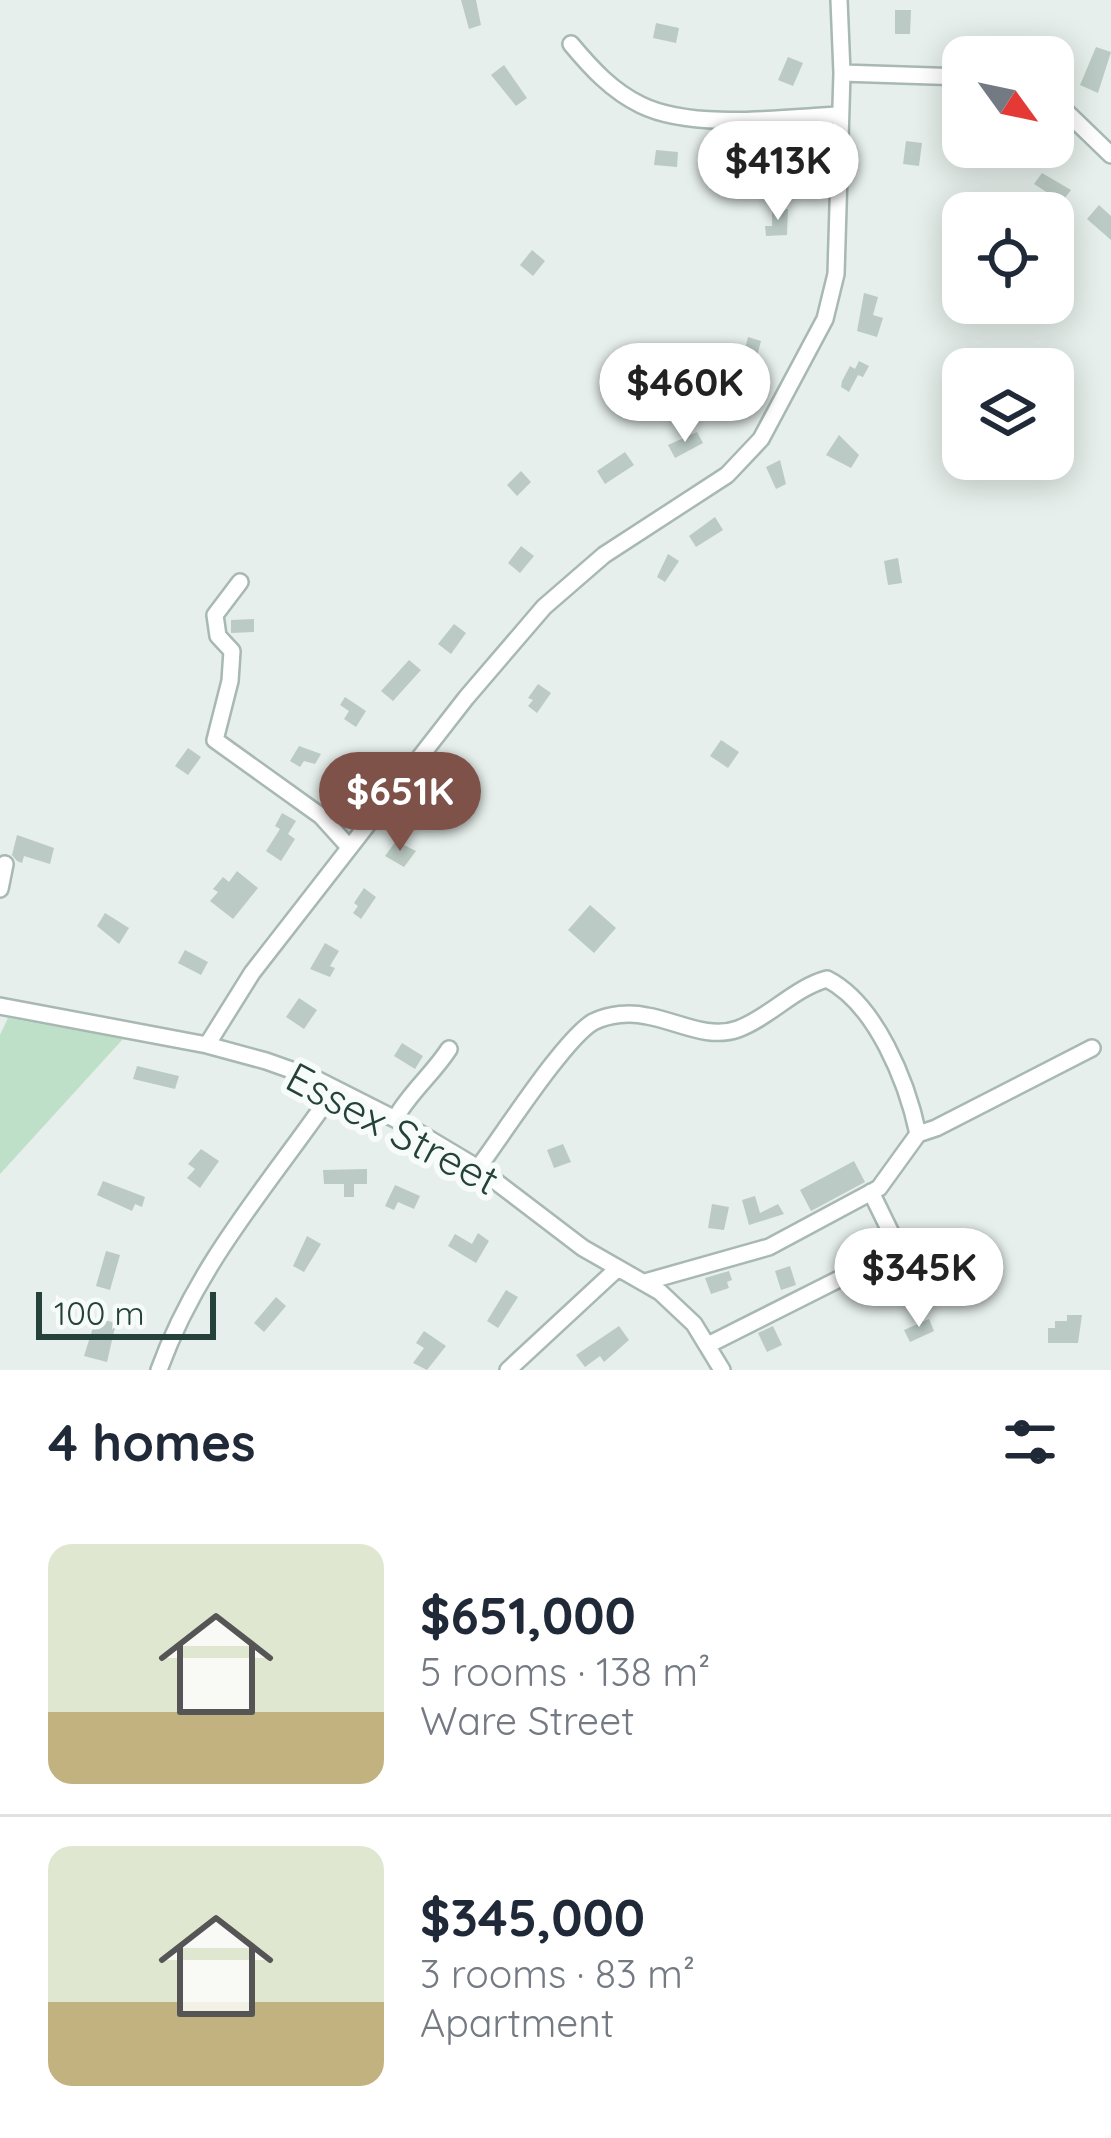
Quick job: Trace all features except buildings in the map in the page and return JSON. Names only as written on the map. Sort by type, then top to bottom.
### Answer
[{"type":"street","points":[[207,1045],[236,995],[466,698],[544,607],[604,555],[727,475],[760,440],[825,319],[836,274],[842,73],[839,0]]},
{"type":"street","points":[[571,44],[609,85],[662,114],[726,118],[838,115]]},
{"type":"street","points":[[842,73],[942,76]]},
{"type":"street","points":[[1074,118],[1109,149]]},
{"type":"street","points":[[240,582],[214,615],[218,636],[232,651],[230,681],[215,740],[321,816],[350,847]]},
{"type":"street","points":[[0,889],[5,864]]},
{"type":"street","points":[[478,1168],[590,1024],[614,1014],[646,1015],[714,1032],[738,1029],[809,984],[827,979],[847,989],[869,1019],[903,1080],[918,1134]]},
{"type":"street","name":"Essex Street","points":[[0,1006],[207,1045],[266,1061],[395,1119],[478,1168],[583,1248],[676,1305],[722,1370]]},
{"type":"street","points":[[395,1119],[449,1048]]},
{"type":"street","points":[[645,1282],[769,1247],[871,1192],[893,1172],[918,1134],[1092,1048]]},
{"type":"street","points":[[159,1370],[215,1252],[335,1089]]},
{"type":"street","points":[[707,1345],[853,1272],[888,1249],[891,1233],[871,1192]]},
{"type":"street","points":[[508,1370],[617,1269]]},
{"type":"green space","points":[[8,1018],[123,1039],[0,1174],[0,1035]]}]
